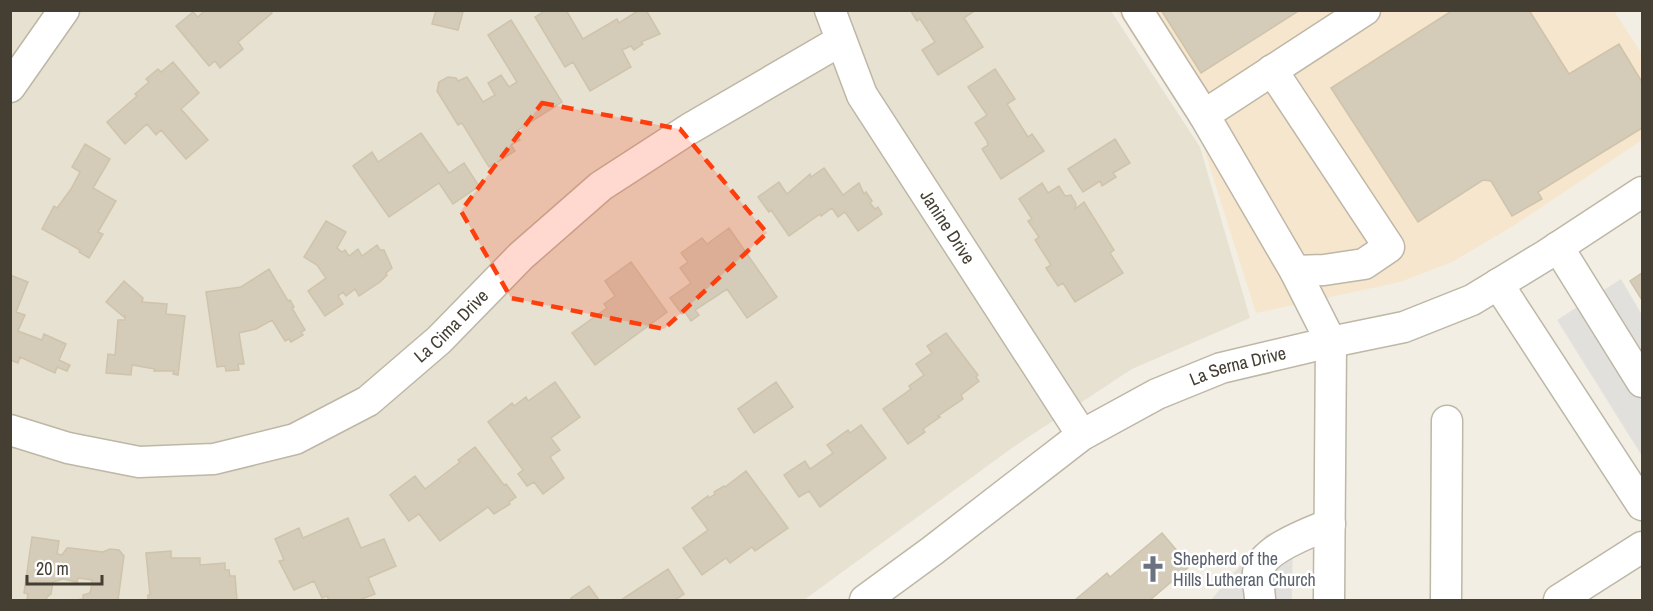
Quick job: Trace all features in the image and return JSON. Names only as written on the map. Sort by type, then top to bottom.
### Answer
[{"type":"street","points":[[10,87],[64,10]]},
{"type":"street","name":"Janine Drive","points":[[830,10],[862,95],[1082,435]]},
{"type":"street","points":[[1137,10],[1204,115],[1295,271],[1331,342],[1329,600]]},
{"type":"street","points":[[1204,115],[1365,10]]},
{"type":"street","name":"La Cima Drive","points":[[10,430],[68,448],[139,462],[214,459],[295,439],[368,401],[439,340],[521,256],[601,186],[689,129],[840,41]]},
{"type":"street","points":[[1272,70],[1389,247],[1364,264],[1295,271]]},
{"type":"street","name":"La Serna Drive","points":[[865,600],[932,552],[1082,435],[1157,394],[1221,368],[1404,327],[1472,300],[1642,192]]},
{"type":"street","points":[[1558,247],[1642,382]]},
{"type":"street","points":[[1498,284],[1642,505]]},
{"type":"street","points":[[1446,600],[1448,422]]},
{"type":"street","points":[[1260,600],[1258,574],[1263,564],[1288,541],[1330,524]]},
{"type":"street","points":[[1560,600],[1642,547]]},
{"type":"highlighted area","points":[[542,103],[680,129],[767,233],[664,329],[511,298],[461,211]]},
{"type":"shaded area","points":[[10,11],[1111,11],[1200,147],[1250,318],[1132,369],[1012,448],[804,600],[11,600]]},
{"type":"shaded area","points":[[1117,11],[1614,11],[1642,54],[1642,140],[1513,226],[1452,262],[1400,282],[1256,313],[1202,142]]},
{"type":"shaded area","points":[[1621,279],[1642,315],[1642,456],[1557,320]]},
{"type":"shaded area","points":[[1293,530],[1292,600],[1211,600],[1267,534]]},
{"type":"building","points":[[205,10],[270,10],[272,13],[238,42],[243,49],[220,68],[215,61],[209,66],[176,26],[193,12],[198,17]]},
{"type":"building","points":[[436,10],[463,12],[458,30],[432,24]]},
{"type":"building","points":[[541,10],[566,10],[583,39],[617,19],[619,23],[639,10],[646,10],[660,34],[641,42],[643,44],[634,50],[631,46],[622,50],[631,67],[590,91],[573,62],[565,67],[535,17],[542,13]]},
{"type":"building","points":[[910,10],[976,10],[964,18],[983,47],[938,75],[922,50],[935,42],[920,19],[917,21]]},
{"type":"building","points":[[1161,10],[1300,10],[1201,73]]},
{"type":"building","points":[[1453,10],[1529,10],[1569,74],[1619,44],[1642,82],[1642,128],[1538,192],[1542,199],[1512,216],[1491,181],[1483,180],[1418,222],[1331,88]]},
{"type":"building","points":[[511,20],[562,102],[515,132],[520,140],[511,145],[515,151],[489,167],[462,123],[458,125],[437,91],[439,82],[448,77],[456,78],[458,81],[467,77],[483,102],[495,95],[488,83],[501,75],[509,87],[517,82],[488,35]]},
{"type":"building","points":[[173,62],[199,93],[181,109],[208,140],[186,159],[161,130],[156,135],[147,124],[125,144],[107,122],[137,96],[135,94],[149,82],[146,79],[158,69],[161,72]]},
{"type":"building","points":[[995,69],[1015,99],[1007,104],[1028,137],[1032,134],[1044,151],[1001,179],[982,149],[988,145],[987,141],[975,123],[987,115],[968,87]]},
{"type":"building","points":[[421,133],[449,173],[464,163],[479,186],[453,204],[439,183],[389,217],[353,166],[372,152],[378,162]]},
{"type":"building","points":[[1115,139],[1130,163],[1113,173],[1116,177],[1102,186],[1100,181],[1083,192],[1068,169]]},
{"type":"building","points":[[85,144],[110,159],[93,188],[116,201],[98,232],[103,234],[89,258],[79,252],[80,250],[42,229],[54,206],[57,208],[80,172],[72,167]]},
{"type":"building","points":[[824,168],[843,195],[859,183],[864,194],[866,192],[872,201],[870,203],[875,209],[878,207],[882,214],[858,231],[845,212],[838,217],[832,208],[789,236],[771,210],[769,212],[758,197],[779,182],[787,194],[810,174],[811,177]]},
{"type":"building","points":[[1042,183],[1048,193],[1059,186],[1065,196],[1071,195],[1076,204],[1075,209],[1084,202],[1114,250],[1110,253],[1123,273],[1075,302],[1063,283],[1058,286],[1046,268],[1051,265],[1035,240],[1039,237],[1028,221],[1032,219],[1019,199]]},
{"type":"building","points":[[326,221],[346,232],[337,248],[342,252],[345,250],[349,256],[358,249],[362,256],[377,245],[380,250],[384,250],[392,268],[380,282],[359,296],[355,289],[346,296],[343,292],[338,296],[343,304],[325,316],[308,291],[326,278],[317,265],[304,257]]},
{"type":"building","points":[[729,228],[777,297],[747,318],[727,289],[695,310],[699,315],[691,321],[685,312],[682,314],[670,298],[691,283],[680,268],[688,262],[681,253],[702,238],[707,244]]},
{"type":"building","points":[[631,262],[667,312],[595,365],[572,333],[607,308],[604,304],[615,296],[605,281]]},
{"type":"building","points":[[269,269],[294,307],[292,308],[305,330],[301,332],[303,335],[291,342],[289,339],[285,341],[272,320],[256,329],[239,333],[244,364],[238,364],[239,370],[226,371],[225,366],[217,367],[206,292],[241,287]]},
{"type":"building","points":[[1642,273],[1642,300],[1630,281]]},
{"type":"building","points":[[10,275],[28,282],[16,312],[25,315],[18,331],[42,340],[44,334],[66,344],[59,360],[70,365],[67,371],[57,367],[55,373],[20,357],[18,363],[10,360]]},
{"type":"building","points":[[124,281],[143,298],[142,302],[167,304],[166,314],[185,316],[178,375],[173,374],[174,371],[154,371],[155,369],[132,365],[131,375],[106,373],[108,354],[115,355],[118,320],[125,320],[125,315],[124,317],[106,302]]},
{"type":"building","points":[[946,333],[978,375],[976,377],[979,381],[961,395],[963,399],[938,416],[940,417],[923,429],[925,432],[908,444],[883,409],[911,389],[909,386],[924,375],[916,364],[932,353],[927,346]]},
{"type":"building","points":[[555,382],[580,417],[551,438],[560,450],[550,457],[564,478],[543,494],[534,482],[527,486],[518,474],[523,470],[488,422],[512,403],[514,406],[526,397],[528,401]]},
{"type":"building","points":[[776,382],[793,407],[754,433],[738,409]]},
{"type":"building","points":[[861,425],[886,458],[820,507],[809,491],[799,497],[784,475],[805,461],[810,469],[833,453],[827,445],[848,430],[850,433]]},
{"type":"building","points":[[475,447],[516,497],[509,502],[510,504],[494,514],[488,507],[440,541],[419,514],[409,521],[390,495],[415,476],[425,489],[460,462],[458,460]]},
{"type":"building","points":[[746,471],[788,528],[755,551],[752,547],[730,563],[726,558],[702,575],[683,548],[708,530],[692,508]]},
{"type":"building","points":[[348,518],[361,548],[384,539],[396,566],[368,578],[375,594],[359,600],[329,600],[327,596],[322,598],[314,581],[294,590],[279,561],[284,560],[275,539],[299,528],[303,538]]},
{"type":"building","name":"Shepherd of the Hills Lutheran Church","points":[[1162,533],[1190,566],[1150,600],[1075,600],[1107,573],[1110,577]]},
{"type":"building","points":[[32,537],[59,541],[57,554],[62,555],[67,548],[103,552],[110,549],[119,550],[124,556],[118,600],[75,600],[83,599],[83,595],[90,593],[91,589],[92,580],[78,578],[77,582],[63,579],[53,582],[51,594],[46,600],[27,599],[28,594],[24,593]]},
{"type":"building","points":[[171,551],[171,558],[200,558],[200,565],[225,563],[225,570],[229,570],[230,576],[235,576],[237,600],[148,600],[148,595],[150,595],[146,553]]},
{"type":"building","points":[[668,569],[684,594],[675,600],[621,600]]},
{"type":"building","points":[[589,586],[599,600],[573,600],[571,598]]},
{"type":"place","name":"Shepherd of the Hills Lutheran Church","points":[[1153,569]]}]
